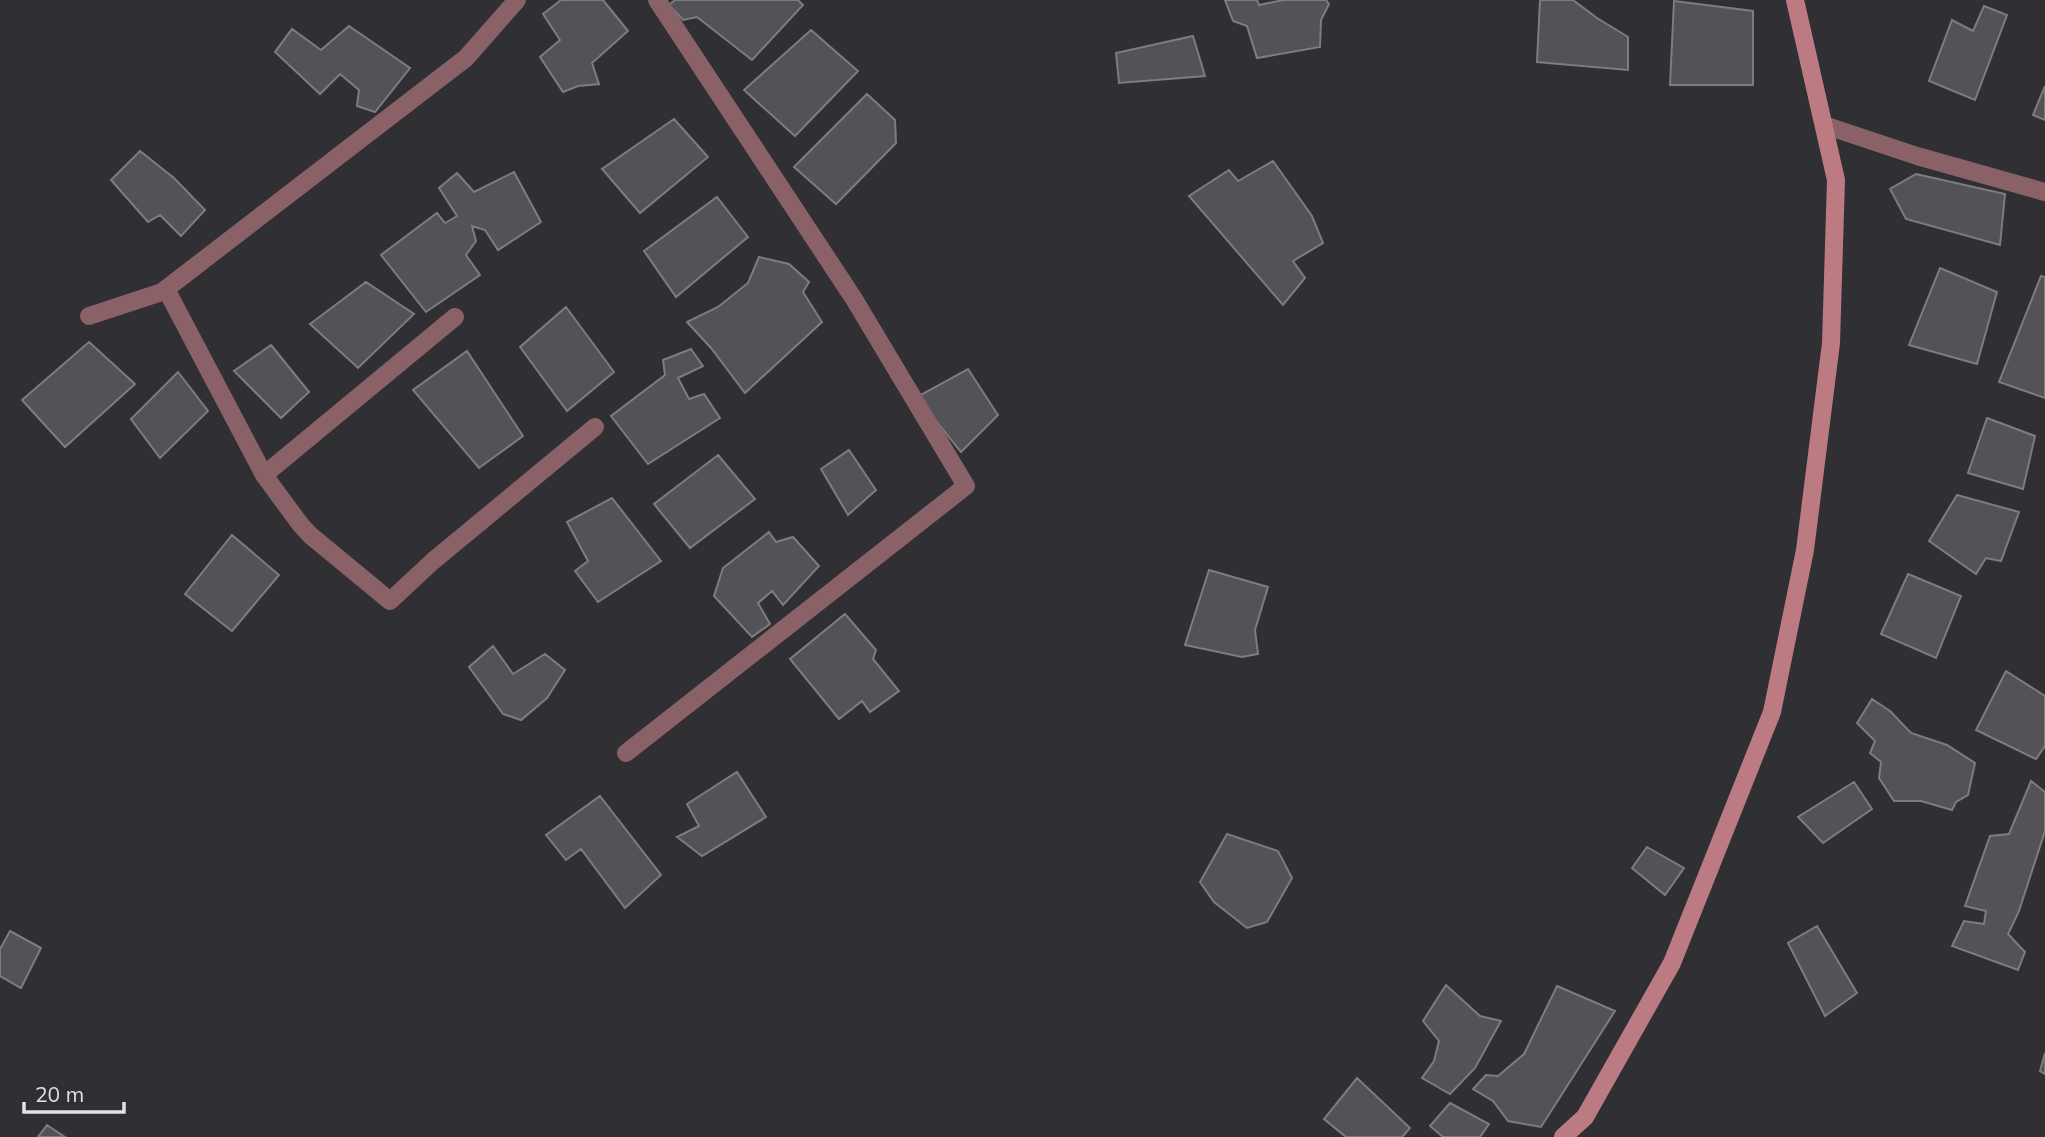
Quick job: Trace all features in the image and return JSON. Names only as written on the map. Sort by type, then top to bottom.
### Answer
[{"type":"main road","points":[[1563,1137],[1585,1117],[1672,963],[1772,712],[1805,550],[1831,343],[1836,180],[1795,0]]},
{"type":"street","points":[[89,316],[162,292],[466,58],[517,0]]},
{"type":"street","points":[[626,754],[965,486],[854,299],[657,0]]},
{"type":"street","points":[[1824,125],[1917,156],[2045,192]]},
{"type":"street","points":[[166,289],[264,475],[299,524],[390,601],[433,561],[596,427]]},
{"type":"street","points":[[264,475],[456,317]]},
{"type":"building","points":[[561,0],[603,0],[628,31],[592,63],[599,84],[578,86],[563,92],[540,57],[560,40],[543,14]]},
{"type":"building","points":[[675,0],[798,0],[803,5],[752,60],[697,17],[683,20],[669,5]]},
{"type":"building","points":[[1225,0],[1257,0],[1259,5],[1283,0],[1326,0],[1329,4],[1321,20],[1320,47],[1257,58],[1247,26],[1233,21]]},
{"type":"building","points":[[1540,0],[1573,0],[1628,37],[1628,70],[1537,62]]},
{"type":"building","points":[[1674,1],[1753,11],[1753,85],[1670,85]]},
{"type":"building","points":[[1984,6],[2007,15],[1975,100],[1929,81],[1952,20],[1973,31]]},
{"type":"building","points":[[349,26],[410,68],[375,112],[357,106],[359,90],[340,74],[320,94],[275,52],[292,29],[321,50]]},
{"type":"building","points":[[811,30],[858,71],[795,136],[744,90]]},
{"type":"building","points":[[1193,36],[1205,76],[1119,83],[1116,53]]},
{"type":"building","points":[[2045,86],[2045,120],[2033,115]]},
{"type":"building","points":[[867,94],[895,120],[896,143],[836,204],[794,167]]},
{"type":"building","points":[[674,119],[708,157],[640,213],[602,169]]},
{"type":"building","points":[[140,151],[174,178],[205,210],[181,236],[160,215],[148,222],[111,180]]},
{"type":"building","points":[[1273,161],[1312,216],[1323,243],[1293,261],[1305,278],[1283,305],[1189,196],[1229,170],[1238,181]]},
{"type":"building","points":[[514,172],[541,222],[498,250],[485,230],[472,226],[476,241],[466,255],[480,275],[426,312],[381,255],[437,213],[445,223],[457,216],[439,188],[457,173],[474,192]]},
{"type":"building","points":[[1916,174],[2005,194],[2000,245],[1906,219],[1890,189]]},
{"type":"building","points":[[717,197],[748,237],[676,297],[644,251]]},
{"type":"building","points":[[759,257],[789,264],[809,282],[803,292],[822,322],[745,393],[711,348],[687,322],[718,307],[748,283]]},
{"type":"building","points":[[1940,268],[1997,292],[1977,364],[1909,345]]},
{"type":"building","points":[[2041,276],[2045,277],[2045,398],[1999,382]]},
{"type":"building","points":[[366,282],[414,314],[358,368],[310,324]]},
{"type":"building","points":[[566,307],[614,372],[567,411],[520,347]]},
{"type":"building","points":[[89,342],[135,384],[65,447],[22,400]]},
{"type":"building","points":[[271,345],[309,392],[281,418],[234,371]]},
{"type":"building","points":[[691,349],[703,366],[678,378],[689,399],[704,394],[720,418],[648,464],[611,416],[665,375],[663,360]]},
{"type":"building","points":[[467,351],[523,436],[479,468],[413,390]]},
{"type":"building","points":[[968,369],[998,415],[961,452],[917,397]]},
{"type":"building","points":[[178,372],[208,411],[160,458],[131,419]]},
{"type":"building","points":[[1987,418],[2035,436],[2023,489],[1968,473]]},
{"type":"building","points":[[849,450],[876,490],[848,515],[821,469]]},
{"type":"building","points":[[718,455],[755,499],[690,548],[654,504]]},
{"type":"building","points":[[1957,495],[2019,512],[2001,561],[1986,558],[1976,574],[1929,541]]},
{"type":"building","points":[[612,498],[661,561],[598,602],[575,571],[588,561],[567,522]]},
{"type":"building","points":[[769,532],[776,542],[793,537],[819,566],[783,605],[772,591],[758,603],[770,624],[752,637],[714,596],[723,568]]},
{"type":"building","points":[[232,535],[279,575],[232,631],[185,594]]},
{"type":"building","points":[[1209,570],[1268,587],[1255,630],[1258,654],[1242,657],[1185,645]]},
{"type":"building","points":[[1908,574],[1961,596],[1936,658],[1881,634]]},
{"type":"building","points":[[845,614],[876,650],[873,659],[899,691],[870,712],[862,701],[839,719],[790,659]]},
{"type":"building","points":[[493,646],[513,674],[545,654],[565,670],[547,698],[521,720],[503,714],[469,667]]},
{"type":"building","points":[[2006,671],[2045,696],[2045,746],[2036,759],[1976,730]]},
{"type":"building","points":[[1872,699],[1890,711],[1911,733],[1947,745],[1975,763],[1968,795],[1956,802],[1952,810],[1921,801],[1894,801],[1879,778],[1881,762],[1870,753],[1875,741],[1857,723]]},
{"type":"building","points":[[737,772],[766,817],[702,856],[677,837],[699,826],[687,804]]},
{"type":"building","points":[[2031,781],[2045,792],[2045,831],[2019,911],[2008,934],[2025,952],[2018,970],[1952,946],[1964,921],[1984,924],[1986,911],[1965,906],[1990,836],[2009,834]]},
{"type":"building","points":[[1854,782],[1872,809],[1823,843],[1798,817]]},
{"type":"building","points":[[600,796],[661,875],[625,908],[581,849],[566,860],[546,835]]},
{"type":"building","points":[[1227,834],[1278,851],[1292,878],[1267,922],[1247,928],[1214,902],[1200,882]]},
{"type":"building","points":[[1647,847],[1684,868],[1665,895],[1632,868]]},
{"type":"building","points":[[1817,926],[1857,993],[1825,1016],[1788,943]]},
{"type":"building","points":[[10,931],[41,948],[21,988],[0,976],[0,949]]},
{"type":"building","points":[[1446,985],[1480,1016],[1501,1021],[1475,1068],[1450,1094],[1422,1078],[1434,1061],[1439,1041],[1423,1021]]},
{"type":"building","points":[[1557,986],[1615,1011],[1541,1127],[1508,1121],[1493,1101],[1473,1089],[1486,1075],[1498,1076],[1524,1054]]},
{"type":"building","points":[[2045,1053],[2045,1074],[2040,1071]]},
{"type":"building","points":[[1357,1078],[1410,1128],[1402,1137],[1346,1137],[1324,1119]]},
{"type":"building","points":[[1450,1103],[1489,1124],[1480,1137],[1443,1137],[1430,1126]]},
{"type":"building","points":[[47,1125],[65,1137],[38,1137]]}]
